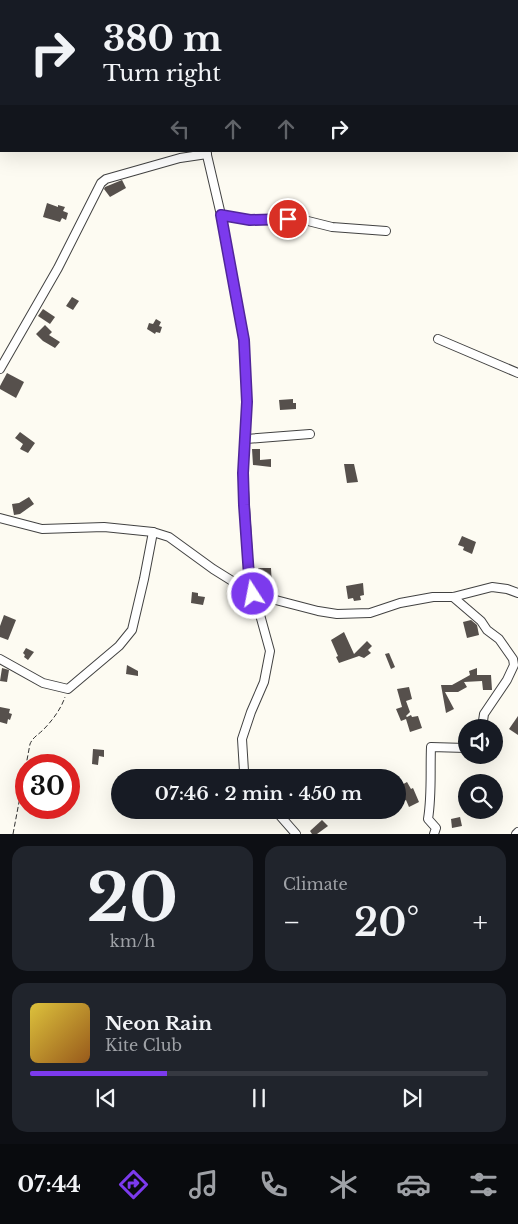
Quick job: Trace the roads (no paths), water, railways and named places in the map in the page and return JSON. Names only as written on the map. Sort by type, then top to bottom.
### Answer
[{"type":"street","points":[[0,369],[58,268],[101,183],[106,179],[179,155],[206,153],[221,215],[244,340],[247,402],[243,473],[249,576],[270,651],[264,682],[242,739],[244,769]]},
{"type":"street","points":[[221,215],[250,220],[304,220],[332,227],[386,231]]},
{"type":"street","points":[[438,339],[518,373]]},
{"type":"street","points":[[246,439],[310,434]]},
{"type":"street","points":[[0,518],[42,528],[104,527],[153,532],[169,537],[213,569],[253,594],[337,614],[370,613],[400,603],[434,597],[453,597],[492,587],[518,593]]},
{"type":"street","points":[[0,659],[43,683],[68,689],[119,646],[132,630],[153,532]]},
{"type":"street","points":[[453,597],[481,620],[486,630],[499,639],[514,658],[514,665],[507,680],[484,714],[483,719]]},
{"type":"street","points":[[434,834],[436,828],[428,819],[431,797],[431,747],[458,748]]},
{"type":"street","points":[[283,819],[296,834]]}]
